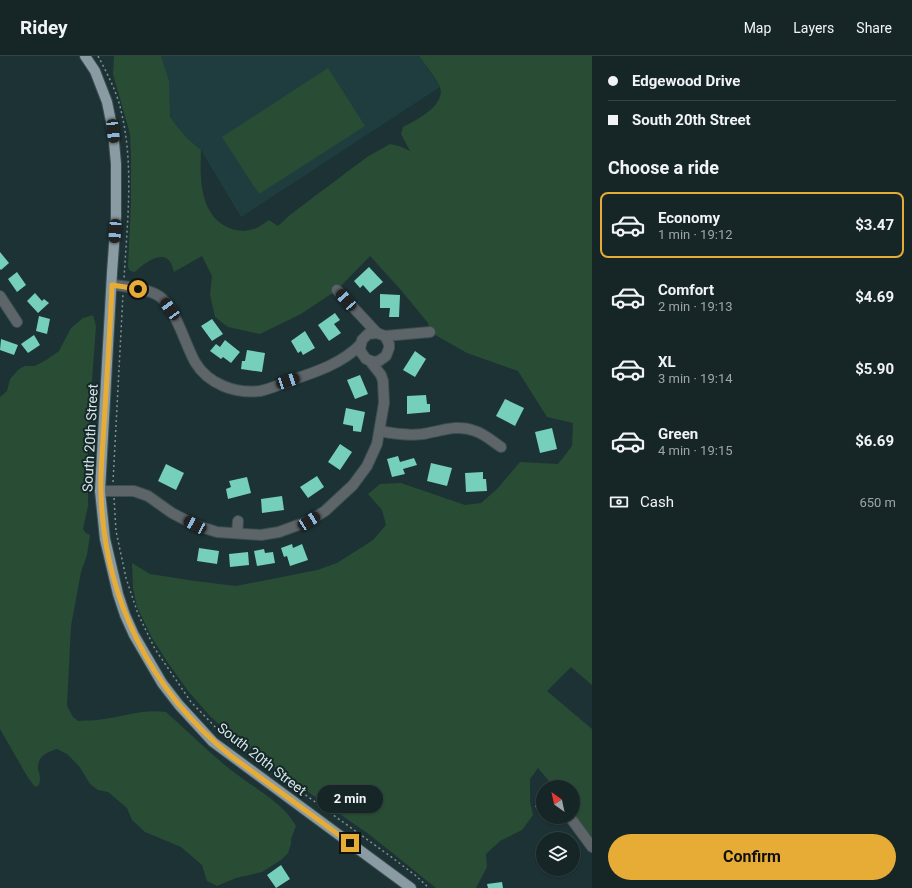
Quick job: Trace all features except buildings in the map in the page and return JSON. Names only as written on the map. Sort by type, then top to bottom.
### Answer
[{"type":"main road","name":"South 20th Street","points":[[85,56],[95,71],[107,102],[113,131],[116,164],[116,217],[100,491],[105,539],[118,594],[134,635],[147,660],[166,689],[214,742],[411,888]]},
{"type":"street","points":[[112,285],[124,286],[159,296],[175,315],[203,379],[233,390],[247,392],[262,390],[301,377],[352,354],[368,334],[411,334],[430,332]]},
{"type":"street","points":[[100,491],[134,491],[148,496],[172,513],[195,525],[217,532],[261,535],[279,532],[309,521],[325,511],[353,485],[367,466],[377,444],[384,403],[383,381],[389,344],[337,290]]},
{"type":"street","points":[[0,296],[17,322]]},
{"type":"street","points":[[355,310],[361,323],[363,333],[361,352],[377,369],[383,381]]},
{"type":"street","points":[[339,361],[352,358],[379,361],[401,340],[411,334]]},
{"type":"street","points":[[380,431],[404,435],[423,434],[457,428],[475,430],[489,438],[501,448]]},
{"type":"street","points":[[237,533],[238,521]]},
{"type":"street","points":[[575,824],[592,847]]},
{"type":"shaded area","points":[[136,56],[419,56],[440,87],[241,217],[201,150],[187,138],[176,125]]},
{"type":"green space","points":[[114,56],[161,56],[169,81],[170,116],[187,138],[201,150],[201,182],[206,203],[211,213],[218,221],[227,227],[243,231],[257,228],[269,220],[278,226],[291,214],[367,157],[390,144],[410,151],[401,134],[403,127],[422,117],[428,112],[434,106],[441,94],[440,87],[419,56],[592,56],[592,685],[571,667],[547,691],[592,729],[592,837],[580,821],[580,780],[548,780],[538,768],[530,779],[530,801],[533,815],[522,830],[500,841],[486,854],[487,867],[476,888],[436,888],[370,835],[311,794],[226,731],[210,716],[188,691],[152,638],[137,607],[133,588],[132,563],[150,574],[236,586],[317,570],[337,563],[373,540],[386,525],[382,510],[368,494],[380,484],[401,483],[465,505],[481,503],[497,489],[520,462],[558,464],[572,446],[573,423],[547,417],[518,371],[467,353],[430,332],[428,323],[370,256],[337,290],[301,314],[260,334],[228,327],[215,317],[210,295],[212,276],[202,256],[174,272],[171,263],[163,257],[152,259],[135,272],[130,271],[128,267],[131,203],[130,134],[113,74]]},
{"type":"green space","points":[[328,68],[365,126],[259,194],[222,137]]},
{"type":"green space","points":[[93,315],[96,326],[88,435],[88,506],[83,529],[90,535],[87,555],[81,572],[71,626],[67,706],[73,717],[78,721],[101,720],[150,711],[166,712],[206,749],[239,776],[275,802],[290,817],[296,826],[288,853],[281,860],[262,872],[236,878],[217,886],[207,881],[202,865],[181,847],[145,832],[132,820],[127,808],[108,792],[98,790],[90,784],[79,766],[67,754],[57,749],[47,753],[40,759],[38,766],[40,776],[39,785],[35,787],[0,729],[0,397],[7,391],[10,379],[19,369],[25,366],[35,366],[59,351],[71,328],[83,318]]},
{"type":"route","points":[[138,289],[112,285],[100,491],[105,539],[118,594],[125,615],[147,660],[162,683],[179,705],[214,742],[350,843]]}]
